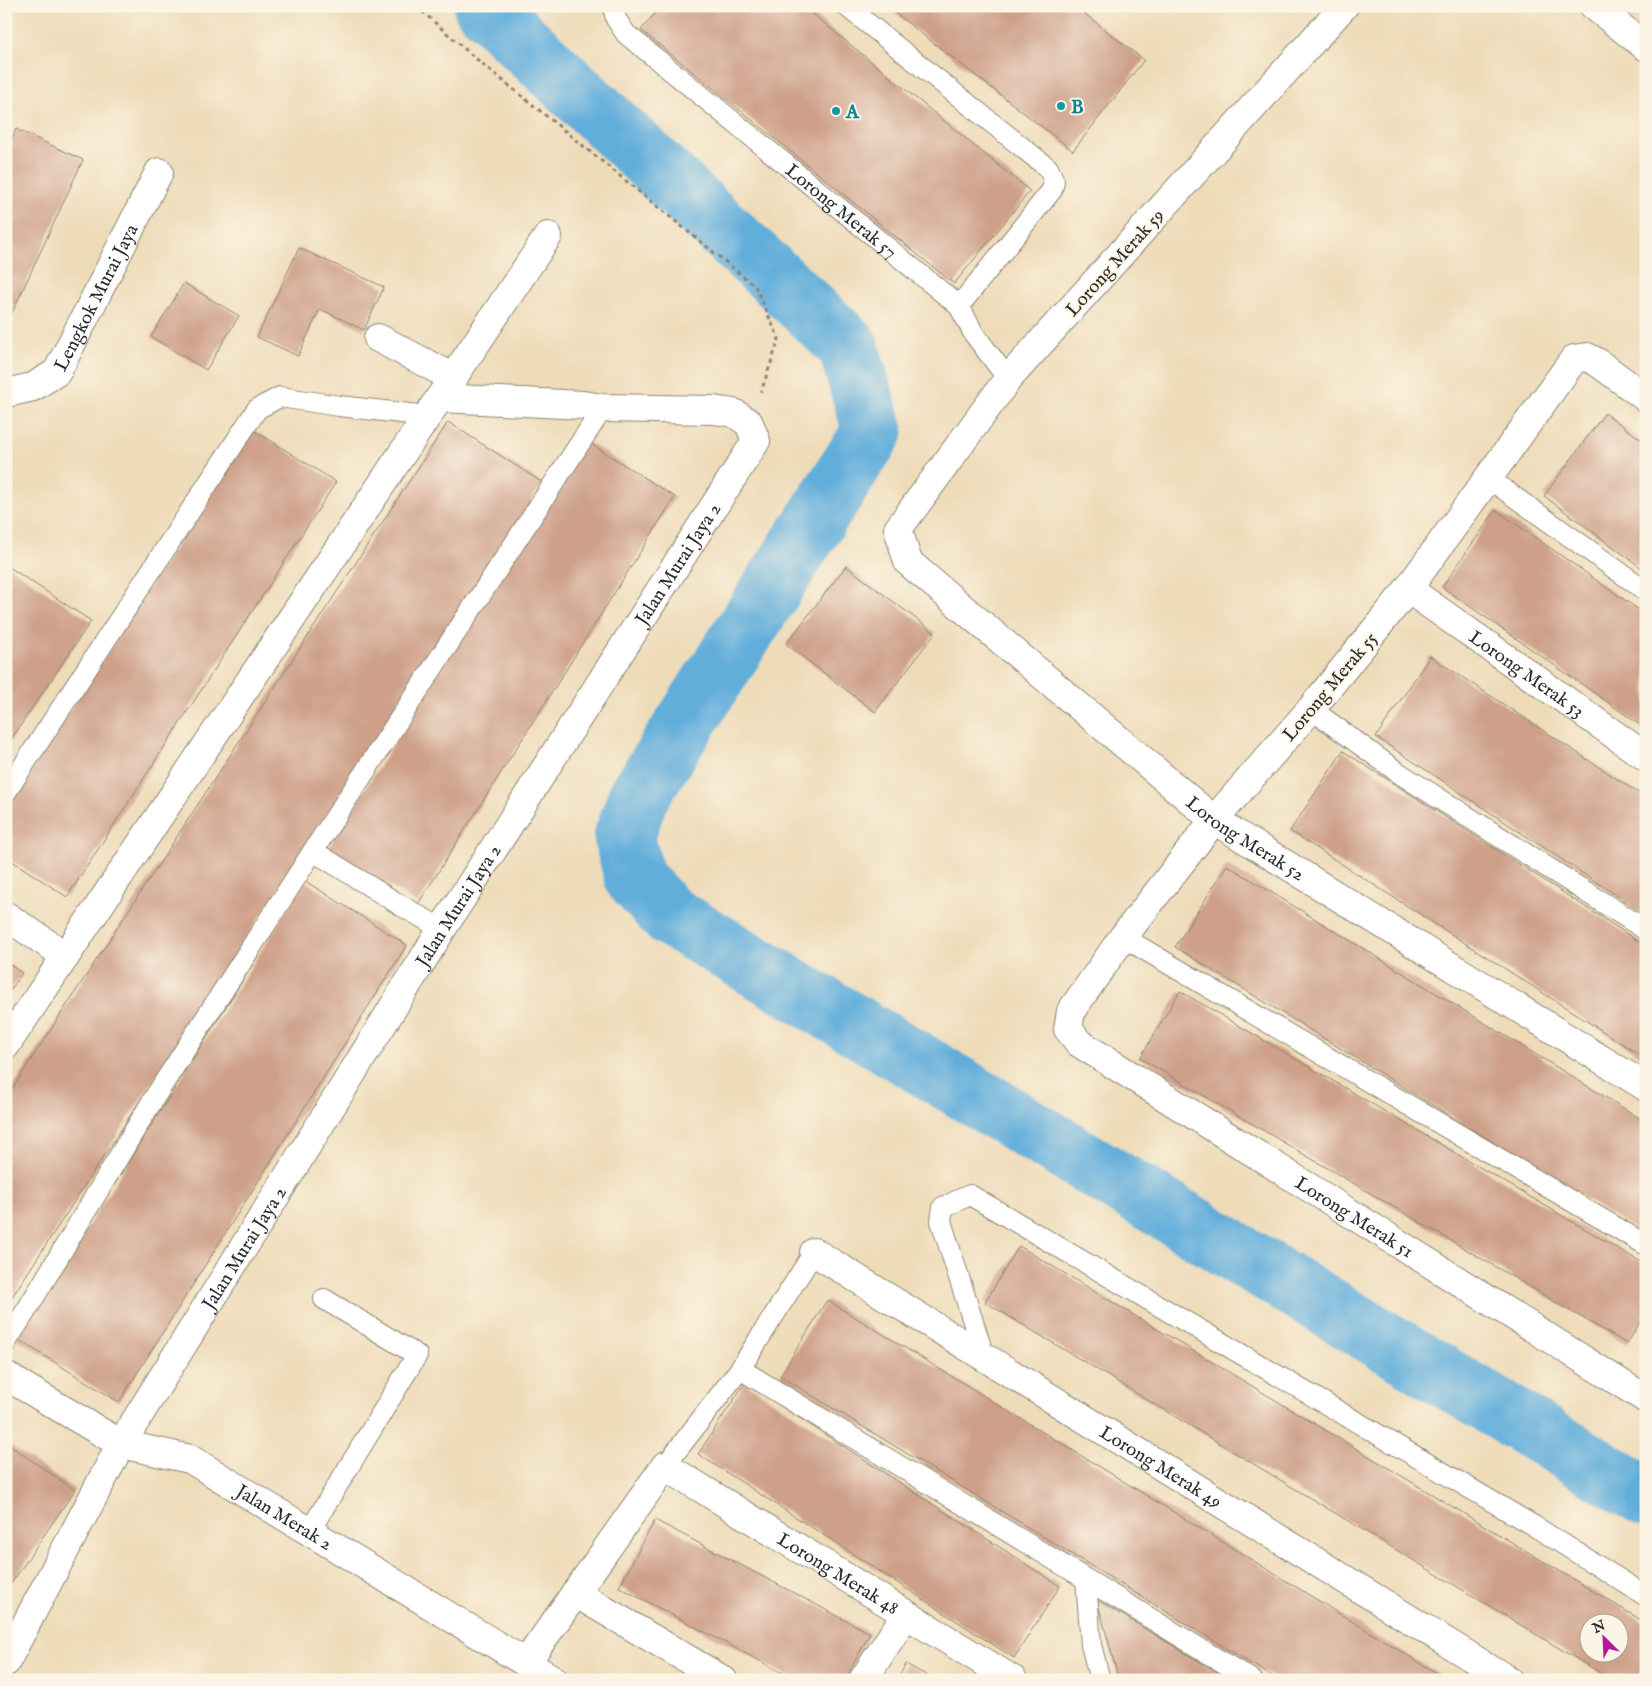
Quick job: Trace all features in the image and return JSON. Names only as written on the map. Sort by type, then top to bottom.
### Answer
[{"type":"street","name":"Lorong Merak 59","points":[[898,529],[1008,380],[1344,6]]},
{"type":"street","points":[[1594,6],[1646,47]]},
{"type":"street","name":"Lengkok Murai Jaya","points":[[6,393],[33,387],[57,372],[159,172]]},
{"type":"street","points":[[6,1045],[548,236]]},
{"type":"street","points":[[378,338],[441,397],[583,405],[603,408],[713,410],[734,413],[749,423]]},
{"type":"street","name":"Lorong Merak 55","points":[[1068,1029],[1072,1012],[1123,937],[1214,820],[1311,709],[1408,589],[1574,359],[1586,357],[1597,362],[1646,398]]},
{"type":"street","name":"Jalan Murai Jaya 2","points":[[6,1662],[121,1444],[442,929],[756,441],[749,423]]},
{"type":"street","name":"Lorong Merak 52","points":[[898,529],[908,562],[1214,820],[1646,1087]]},
{"type":"street","name":"Lorong Merak 53","points":[[1408,589],[1646,757]]},
{"type":"street","points":[[6,916],[66,956]]},
{"type":"street","name":"Lorong Merak 51","points":[[1068,1029],[1079,1043],[1646,1399]]},
{"type":"street","name":"Lorong Merak 49","points":[[814,1252],[1508,1680]]},
{"type":"street","name":"Jalan Merak 2","points":[[6,1376],[121,1444],[190,1459],[554,1680]]},
{"type":"street","points":[[526,1662],[665,1466]]},
{"type":"street","name":"Lorong Merak 48","points":[[665,1466],[1013,1680]]},
{"type":"street","points":[[575,1593],[723,1680]]},
{"type":"street","points":[[863,1680],[906,1614]]},
{"type":"lane","name":"Lorong Merak 57","points":[[612,6],[616,18],[626,34],[959,306]]},
{"type":"lane","points":[[846,6],[1048,168],[1054,181],[1052,190],[959,306],[974,334],[1008,380]]},
{"type":"lane","points":[[6,792],[256,409],[280,397],[339,406],[441,397]]},
{"type":"lane","points":[[6,1342],[26,1312],[154,1098],[313,850],[461,628],[603,408]]},
{"type":"lane","points":[[1488,478],[1646,591]]},
{"type":"lane","points":[[1311,709],[1399,773],[1646,930]]},
{"type":"lane","points":[[313,850],[442,929]]},
{"type":"lane","points":[[1123,937],[1646,1245]]},
{"type":"lane","points":[[984,1356],[941,1221],[944,1207],[970,1195],[1525,1521],[1646,1596]]},
{"type":"lane","points":[[665,1466],[740,1370],[814,1252]]},
{"type":"lane","points":[[309,1532],[417,1355],[324,1299]]},
{"type":"lane","points":[[740,1370],[1252,1680]]},
{"type":"lane","points":[[1086,1580],[1090,1645],[1100,1680]]},
{"type":"path","points":[[416,6],[474,58],[755,286],[779,339],[749,423]]},
{"type":"building","name":"A","points":[[661,6],[803,6],[1030,191],[954,284],[641,30]]},
{"type":"building","name":"B","points":[[886,6],[1075,6],[1144,60],[1073,151]]},
{"type":"building","points":[[16,129],[83,160],[12,313],[6,311],[6,150]]},
{"type":"building","points":[[299,248],[384,287],[364,330],[320,309],[298,356],[257,337]]},
{"type":"building","points":[[184,283],[239,316],[206,370],[151,337]]},
{"type":"building","points":[[1605,413],[1646,443],[1646,571],[1544,496]]},
{"type":"building","points":[[448,422],[543,483],[8,1303],[6,1302],[6,1098]]},
{"type":"building","points":[[252,429],[336,482],[67,897],[6,857],[6,809]]},
{"type":"building","points":[[585,440],[675,497],[418,904],[328,848]]},
{"type":"building","points":[[1496,510],[1646,615],[1646,729],[1442,587]]},
{"type":"building","points":[[6,565],[91,621],[6,747]]},
{"type":"building","points":[[846,566],[935,633],[875,712],[786,644]]},
{"type":"building","points":[[1430,656],[1646,798],[1646,915],[1376,737]]},
{"type":"building","points":[[1343,751],[1646,946],[1646,1059],[1290,831]]},
{"type":"building","points":[[1227,865],[1646,1122],[1646,1236],[1175,947]]},
{"type":"building","points":[[305,881],[407,945],[119,1402],[17,1339]]},
{"type":"building","points":[[6,962],[22,973],[6,997]]},
{"type":"building","points":[[1180,991],[1646,1265],[1646,1312],[1627,1344],[1140,1058]]},
{"type":"building","points":[[1019,1246],[1646,1623],[1646,1680],[1612,1680],[1585,1664],[1630,1664],[1630,1614],[1580,1614],[1580,1661],[985,1302]]},
{"type":"building","points":[[827,1300],[1448,1680],[1278,1680],[780,1376]]},
{"type":"building","points":[[745,1383],[1060,1586],[1014,1658],[698,1454]]},
{"type":"building","points":[[6,1443],[75,1490],[6,1591]]},
{"type":"building","points":[[655,1520],[870,1633],[845,1680],[796,1680],[619,1587]]},
{"type":"building","points":[[1097,1600],[1230,1680],[1119,1680]]},
{"type":"building","points":[[906,1664],[935,1680],[897,1680]]},
{"type":"waterway","points":[[484,6],[848,346],[873,431],[638,797],[624,837],[635,879],[668,915],[1646,1497]]},
{"type":"place","name":"B","points":[[1061,106]]},
{"type":"place","name":"A","points":[[836,111]]}]
